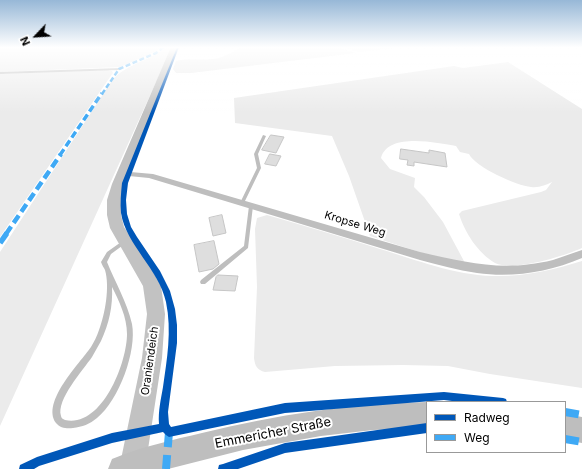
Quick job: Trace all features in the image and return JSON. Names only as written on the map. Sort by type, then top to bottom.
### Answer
[{"type":"main road","name":"Oraniendeich","points":[[129,468],[138,433],[152,358],[156,314],[152,286],[117,228],[114,215],[114,200],[122,173],[165,69]]},
{"type":"main road","name":"Emmericher Straße","points":[[129,468],[188,450],[302,424],[361,418],[426,415]]},
{"type":"main road","points":[[566,427],[582,430]]},
{"type":"street","name":"Kropse Weg","points":[[122,173],[150,176],[420,256],[469,268],[502,270],[530,268],[558,262],[582,254]]},
{"type":"lane","points":[[0,73],[119,69]]},
{"type":"lane","points":[[203,282],[246,247],[246,204],[259,168],[256,154],[264,136]]},
{"type":"lane","points":[[108,272],[111,296],[103,326],[94,347],[63,392],[58,404],[56,414],[59,421],[64,424],[73,425],[83,422],[102,409],[110,400],[127,353],[130,333],[128,321],[119,292],[104,262],[106,257],[113,250],[125,242]]},
{"type":"shaded area","points":[[0,69],[75,69],[0,72]]},
{"type":"shaded area","points":[[126,69],[162,69],[0,426],[0,252],[113,79]]},
{"type":"shaded area","points":[[173,69],[225,69],[191,73],[176,73]]},
{"type":"shaded area","points":[[434,69],[519,69],[582,109],[582,248],[539,262],[514,266],[495,263],[483,254],[473,242],[459,214],[462,211],[541,192],[546,190],[552,182],[542,186],[525,186],[507,180],[488,170],[473,159],[469,154],[460,152],[456,146],[414,141],[393,145],[385,150],[381,158],[390,169],[415,178],[414,187],[424,197],[443,222],[465,263],[422,253],[370,236],[349,176],[332,136],[235,123],[234,98]]},
{"type":"shaded area","points":[[112,71],[113,73],[0,237],[0,74]]},
{"type":"shaded area","points":[[267,215],[464,273],[492,276],[526,274],[549,270],[582,261],[582,388],[448,366],[335,366],[265,372],[258,369],[254,358],[257,287],[255,229],[257,218]]},
{"type":"building","points":[[271,135],[284,137],[276,153],[262,150]]},
{"type":"building","points":[[401,149],[429,153],[429,150],[445,153],[447,167],[414,162],[414,166],[407,165],[408,160],[400,159]]},
{"type":"building","points":[[270,154],[281,156],[276,166],[265,164]]},
{"type":"building","points":[[222,215],[226,233],[213,236],[209,218]]},
{"type":"building","points":[[214,241],[219,264],[213,269],[199,272],[194,245]]},
{"type":"building","points":[[218,275],[238,276],[235,291],[213,290],[216,277]]},
{"type":"marked path","points":[[0,243],[119,69]]},
{"type":"marked path","points":[[566,412],[582,415]]},
{"type":"marked path","points":[[166,469],[169,432]]},
{"type":"marked path","points":[[566,439],[582,442]]},
{"type":"cycle path","points":[[169,69],[125,183],[123,200],[124,214],[128,227],[134,239],[158,273],[168,294],[173,325],[173,343],[163,416],[165,428],[169,432]]},
{"type":"cycle path","points":[[169,432],[285,408],[444,396],[493,401]]},
{"type":"cycle path","points":[[24,469],[37,462],[112,438],[165,427]]},
{"type":"cycle path","points":[[223,469],[285,448],[426,428]]}]
